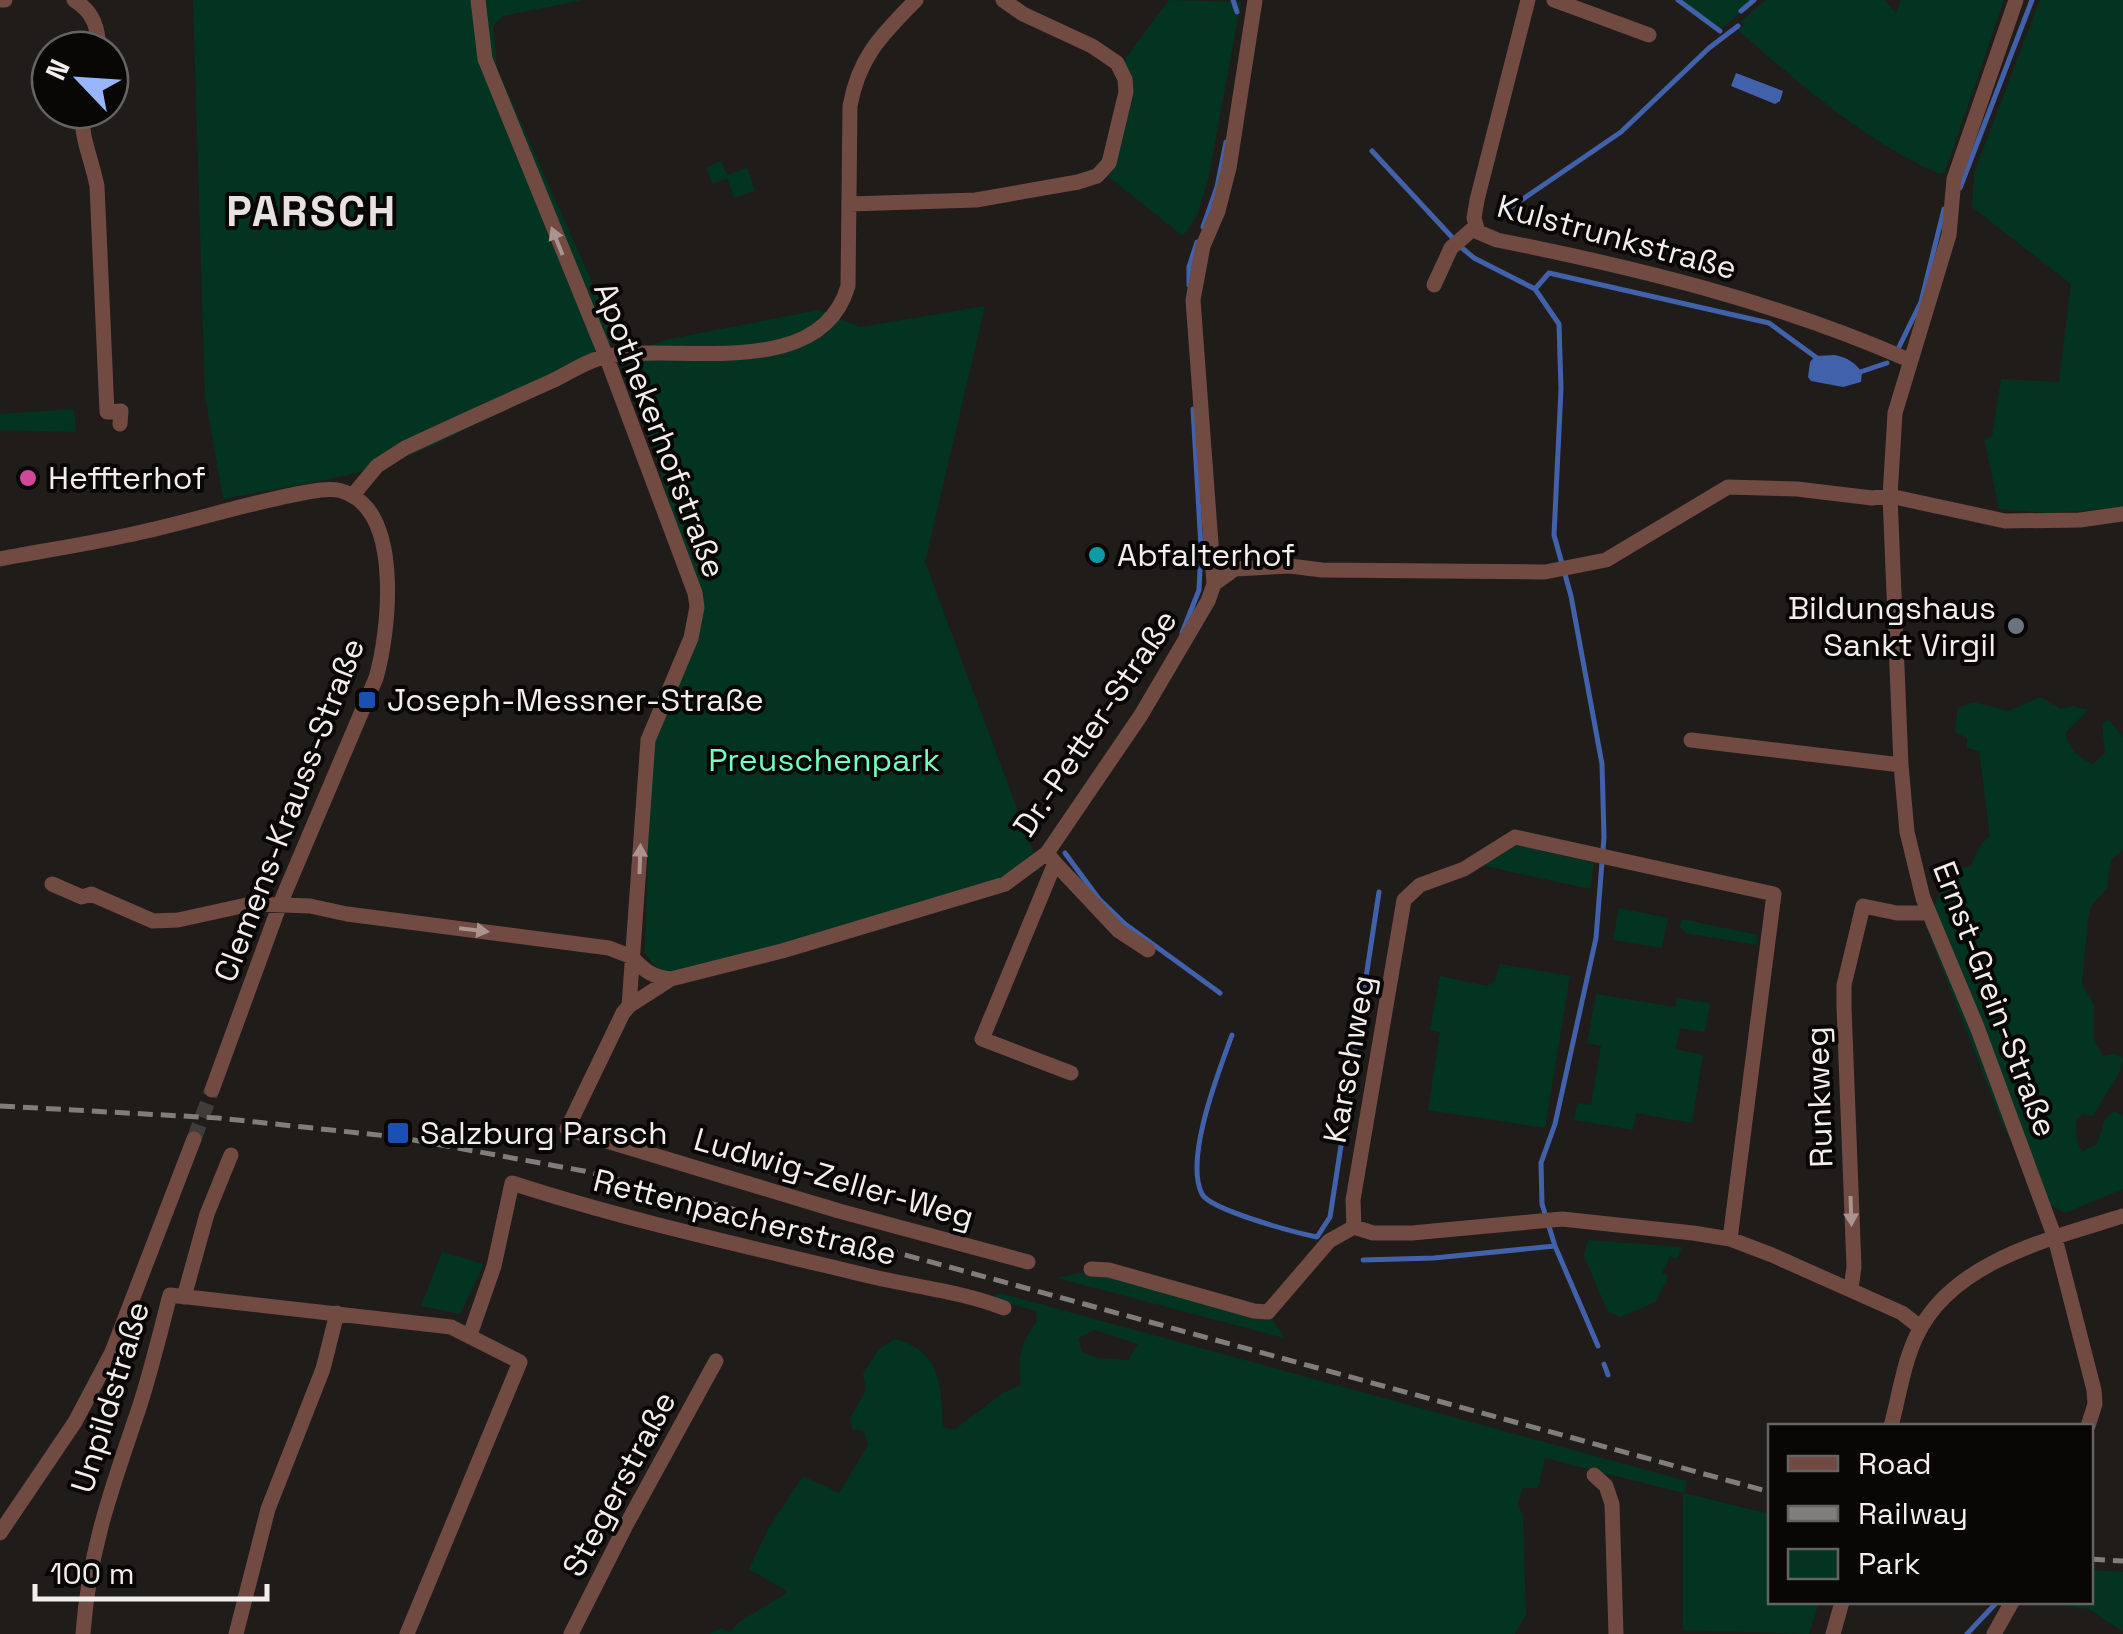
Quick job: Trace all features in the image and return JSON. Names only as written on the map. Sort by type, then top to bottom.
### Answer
[{"type":"street","points":[[74,0],[85,6],[96,30]]},
{"type":"street","name":"Apothekerhofstraße","points":[[478,0],[486,59],[606,356],[695,593],[697,608],[691,638],[648,740],[628,1006]]},
{"type":"street","points":[[0,559],[138,533],[321,490],[352,494],[378,466],[405,448],[606,356],[737,353],[786,343],[821,329],[839,308],[848,286],[850,106],[860,67],[875,43],[916,0]]},
{"type":"street","points":[[849,204],[976,200],[1078,182],[1097,176],[1108,163],[1126,92],[1117,63],[1003,0]]},
{"type":"street","points":[[1255,0],[1229,168],[1218,211],[1202,246],[1193,300],[1214,584],[1235,570],[1290,566],[1322,570],[1553,571],[1606,560],[1728,488],[1890,496],[2006,521],[2080,520],[2123,514]]},
{"type":"street","name":"Kulstrunkstraße","points":[[1528,0],[1465,235],[1484,235],[1742,298],[1845,333],[1909,360]]},
{"type":"street","points":[[1554,0],[1649,35]]},
{"type":"street","name":"Ernst-Grein-Straße","points":[[2016,0],[1954,179],[1949,235],[1909,360],[1892,431],[1890,496],[1901,765],[1910,850],[1928,913],[1976,1027],[2055,1238],[2094,1390],[2095,1404],[2089,1424]]},
{"type":"street","points":[[83,130],[84,148],[98,186],[107,412],[121,412],[120,424]]},
{"type":"street","points":[[1434,285],[1465,235]]},
{"type":"street","name":"Clemens-Krauss-Straße","points":[[212,1090],[280,904],[361,715],[386,640],[388,599],[379,532],[370,510],[352,494]]},
{"type":"street","name":"Dr.-Petter-Straße","points":[[628,1006],[671,980],[1004,884],[1051,858],[1141,715],[1208,601],[1214,584]]},
{"type":"street","points":[[1691,740],[1901,765]]},
{"type":"street","name":"Karschweg","points":[[1354,1227],[1353,1200],[1404,900],[1420,885],[1464,869],[1515,837],[1774,894],[1730,1240]]},
{"type":"street","points":[[1051,858],[982,1039],[1071,1072]]},
{"type":"street","name":"Dr.-Petter-Straße","points":[[1051,858],[1119,932],[1148,950]]},
{"type":"street","points":[[52,884],[82,897],[91,894],[152,921],[178,920],[251,904],[280,904],[609,948],[632,956],[642,970],[671,980]]},
{"type":"street","name":"Runkweg","points":[[1851,1289],[1854,1267],[1844,985],[1863,906],[1897,913],[1928,913]]},
{"type":"street","name":"Ludwig-Zeller-Weg","points":[[628,1006],[567,1129],[838,1211],[1028,1262]]},
{"type":"street","points":[[0,1532],[75,1422],[112,1352],[194,1138]]},
{"type":"street","points":[[232,1155],[177,1296],[451,1327],[520,1362],[407,1634]]},
{"type":"street","name":"Rettenpacherstraße","points":[[470,1335],[494,1266],[512,1182],[684,1230],[905,1285],[978,1298],[1004,1308]]},
{"type":"street","points":[[1891,1424],[1912,1347],[1939,1302],[1971,1276],[2055,1238],[2123,1216]]},
{"type":"street","points":[[1091,1269],[1110,1270],[1268,1312],[1329,1241],[1354,1227],[1373,1233],[1412,1232],[1562,1220],[1730,1240],[1851,1289],[1902,1313],[1921,1328]]},
{"type":"street","name":"Unpildstraße","points":[[83,1634],[98,1528],[177,1296]]},
{"type":"street","points":[[236,1634],[268,1509],[322,1370],[337,1312]]},
{"type":"street","name":"Stegerstraße","points":[[572,1634],[625,1527],[716,1361]]},
{"type":"street","points":[[1594,1475],[1606,1486],[1612,1504],[1616,1634]]},
{"type":"street","points":[[1834,1634],[1842,1604]]},
{"type":"street","points":[[1994,1634],[2011,1604]]},
{"type":"green space","points":[[193,0],[583,0],[503,16],[493,26],[497,68],[617,339],[486,418],[403,458],[337,477],[223,499],[205,395]]},
{"type":"green space","points":[[1169,0],[1241,2],[1208,180],[1197,216],[1183,236],[1100,170],[1113,130],[1125,59]]},
{"type":"green space","points":[[1678,0],[1756,0],[1722,28]]},
{"type":"green space","points":[[1766,0],[1884,0],[1896,13],[1901,0],[2004,0],[1945,172],[1940,174],[1913,161],[1860,129],[1738,30],[1744,25],[1741,21]]},
{"type":"green space","points":[[2040,0],[2123,0],[2123,508],[2047,513],[1999,509],[1984,438],[1992,437],[2001,379],[2059,382],[2071,284],[1972,207],[1974,173]]},
{"type":"green space","points":[[721,161],[727,175],[747,168],[755,191],[734,198],[727,178],[713,184],[706,168]]},
{"type":"green space","name":"Preuschenpark","points":[[985,306],[925,562],[1040,870],[679,976],[659,972],[645,953],[648,850],[643,790],[695,593],[655,455],[630,394],[625,355],[665,340],[819,310],[860,327]]},
{"type":"green space","points":[[74,409],[76,432],[0,430],[0,414]]},
{"type":"green space","points":[[2040,697],[2061,709],[2073,706],[2088,710],[2065,733],[2075,752],[2093,764],[2105,753],[2102,724],[2109,720],[2123,737],[2123,850],[2111,859],[2107,888],[2092,905],[2088,918],[2082,984],[2094,1005],[2094,1041],[2103,1056],[2115,1054],[2123,1058],[2094,1116],[2083,1114],[2076,1119],[2077,1141],[2082,1151],[2097,1144],[2105,1119],[2114,1111],[2123,1116],[2123,1189],[2065,1213],[2030,1194],[2019,1154],[2005,1130],[1925,924],[1951,871],[1971,866],[1982,843],[1990,837],[1979,751],[1967,748],[1967,738],[1955,732],[1958,708],[1973,702],[2008,711]]},
{"type":"green space","points":[[1517,845],[1594,863],[1590,889],[1481,865]]},
{"type":"green space","points":[[1619,908],[1668,918],[1662,948],[1613,940]]},
{"type":"green space","points":[[1682,919],[1758,935],[1757,945],[1686,933],[1680,927]]},
{"type":"green space","points":[[1500,964],[1570,976],[1545,1128],[1428,1110],[1440,1032],[1430,1030],[1440,976],[1487,986],[1495,981]]},
{"type":"green space","points":[[1596,994],[1675,1007],[1677,998],[1710,1003],[1705,1032],[1680,1028],[1676,1049],[1703,1055],[1692,1123],[1636,1113],[1633,1130],[1574,1120],[1577,1103],[1591,1105],[1601,1046],[1587,1043]]},
{"type":"green space","points":[[1588,1240],[1682,1247],[1677,1259],[1670,1256],[1662,1273],[1669,1276],[1655,1302],[1621,1317],[1608,1312],[1584,1256]]},
{"type":"green space","points":[[442,1252],[484,1264],[460,1314],[421,1306]]},
{"type":"green space","points":[[1080,1273],[1104,1274],[1258,1319],[1272,1318],[1284,1338],[1057,1278]]},
{"type":"green space","points":[[1000,1293],[1687,1481],[1684,1493],[1768,1514],[1768,1604],[1818,1604],[1809,1634],[1683,1630],[1683,1493],[1545,1458],[1538,1488],[1523,1488],[1517,1505],[1523,1515],[1526,1615],[1515,1634],[709,1634],[721,1628],[730,1632],[739,1622],[788,1592],[749,1569],[768,1529],[803,1476],[839,1493],[868,1445],[864,1431],[852,1429],[850,1418],[866,1390],[863,1374],[879,1349],[895,1339],[922,1352],[936,1372],[943,1427],[954,1430],[1003,1393],[1021,1385],[1021,1352],[1037,1322],[1036,1311],[994,1296]],"holes":[[[1095,1330],[1138,1344],[1128,1360],[1098,1358],[1082,1352],[1078,1338]]]},
{"type":"green space","points":[[2093,1570],[2123,1572],[2123,1632],[2089,1609],[2050,1604],[2093,1604]]},
{"type":"water","points":[[1736,73],[1783,91],[1780,101],[1775,104],[1731,86]]},
{"type":"water","points":[[1815,356],[1847,359],[1862,372],[1861,382],[1843,387],[1811,381],[1810,362]]},
{"type":"waterway","points":[[1233,0],[1237,12]]},
{"type":"waterway","points":[[1678,0],[1720,31]]},
{"type":"waterway","points":[[1741,11],[1754,0]]},
{"type":"waterway","points":[[1960,188],[2032,0]]},
{"type":"waterway","points":[[1501,214],[1621,132],[1709,48],[1738,26]]},
{"type":"waterway","points":[[1203,227],[1217,187],[1226,142]]},
{"type":"waterway","points":[[1372,151],[1462,248],[1535,289],[1559,324],[1561,389],[1554,535],[1571,596],[1602,764],[1604,837],[1596,938],[1555,1124],[1541,1163],[1542,1204],[1555,1246],[1598,1346]]},
{"type":"waterway","points":[[1899,347],[1921,302],[1944,209]]},
{"type":"waterway","points":[[1189,285],[1189,267],[1197,242]]},
{"type":"waterway","points":[[1535,289],[1549,273],[1769,323],[1817,358]]},
{"type":"waterway","points":[[1857,373],[1887,363]]},
{"type":"waterway","points":[[1182,633],[1199,590],[1201,548],[1193,409]]},
{"type":"waterway","points":[[1065,853],[1099,899],[1125,924],[1220,993]]},
{"type":"waterway","points":[[1353,1063],[1379,892]]},
{"type":"waterway","points":[[1232,1035],[1205,1115],[1197,1159],[1198,1179],[1208,1200],[1255,1220],[1317,1237],[1330,1217],[1352,1074]]},
{"type":"waterway","points":[[1363,1260],[1434,1258],[1555,1246]]},
{"type":"waterway","points":[[1604,1364],[1608,1375]]},
{"type":"waterway","points":[[1967,1634],[1995,1604]]},
{"type":"tunnel","points":[[194,1139],[212,1090]]},
{"type":"railway","points":[[0,1106],[218,1118],[397,1137],[584,1171],[825,1233],[1768,1491]]},
{"type":"railway","points":[[2093,1559],[2123,1561]]},
{"type":"place","name":"Heffterhof","points":[[28,478]]},
{"type":"place","name":"Abfalterhof","points":[[1097,555]]},
{"type":"place","name":"Bildungshaus Sankt Virgil","points":[[2016,626]]},
{"type":"place","name":"Joseph-Messner-Straße","points":[[367,700]]},
{"type":"place","name":"Salzburg Parsch","points":[[398,1133]]},
{"type":"district","name":"PARSCH","points":[[312,211]]}]
